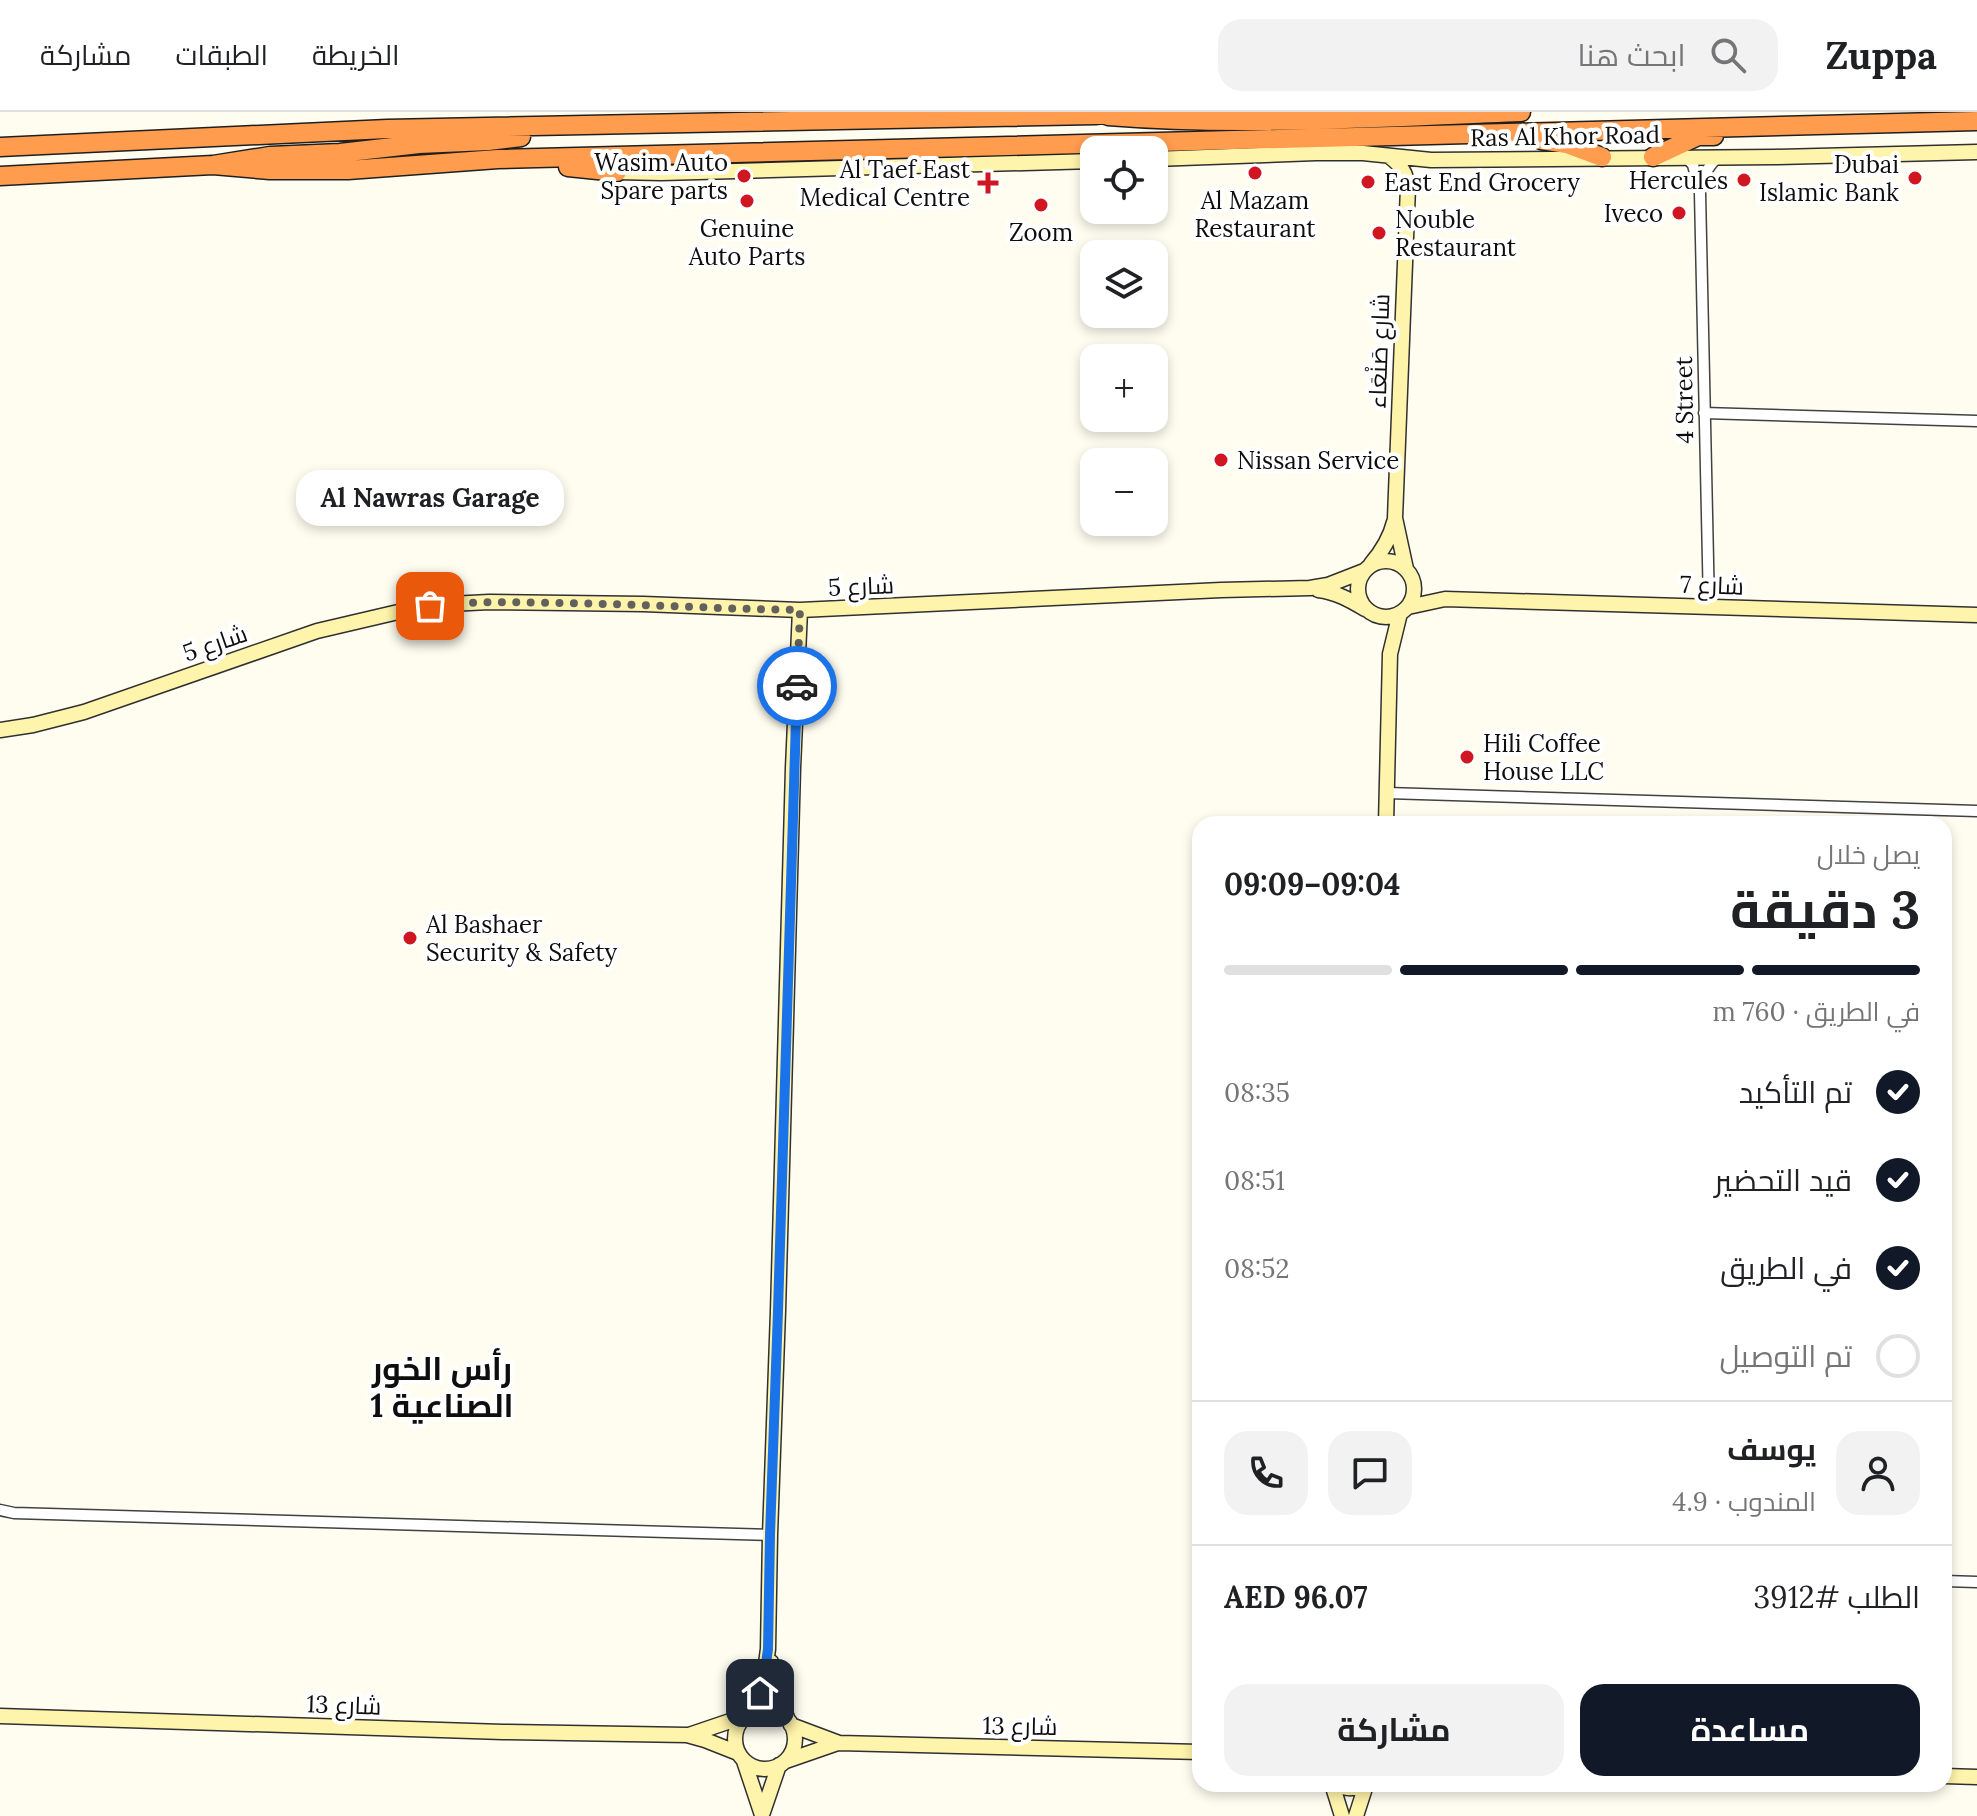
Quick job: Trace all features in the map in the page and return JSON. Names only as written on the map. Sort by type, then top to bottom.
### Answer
[{"type":"highway","points":[[1095,115],[1119,112]]},
{"type":"highway","points":[[0,147],[387,129],[1095,115],[1232,121],[1521,112]]},
{"type":"highway","points":[[213,165],[270,170],[348,170],[498,159],[1977,122]]},
{"type":"highway","points":[[0,176],[213,165],[270,156],[488,141],[599,126]]},
{"type":"highway","points":[[1653,157],[1698,136],[1731,135],[1754,126]]},
{"type":"highway","points":[[1379,137],[1551,141],[1602,157]]},
{"type":"highway","points":[[454,162],[486,167],[552,166],[617,172]]},
{"type":"street","name":"Ras Al Khor Road","points":[[1168,158],[1316,153],[1363,153],[1431,160],[1977,152]]},
{"type":"street","points":[[1389,157],[1403,169],[1408,187]]},
{"type":"street","name":"4 Street","points":[[1686,157],[1693,165],[1700,193],[1709,607]]},
{"type":"street","name":"4 Street","points":[[1700,193],[1704,175],[1717,158]]},
{"type":"street","points":[[1408,187],[1419,168],[1431,160]]},
{"type":"street","points":[[617,172],[1080,161]]},
{"type":"street","name":"شارع صَنْعَاء","points":[[1368,568],[1383,551],[1395,518],[1408,187]]},
{"type":"street","points":[[1704,413],[1977,421]]},
{"type":"street","name":"شارع صَنْعَاء","points":[[1395,518],[1409,574]]},
{"type":"street","points":[[1386,816],[1390,654],[1387,640],[1359,600],[1357,590],[1358,580],[1368,568],[1380,561],[1389,561],[1409,574],[1414,593],[1404,610],[1390,654]]},
{"type":"street","name":"شارع 5","points":[[1310,588],[1337,582],[1368,568]]},
{"type":"street","name":"شارع 7","points":[[1409,574],[1445,599]]},
{"type":"street","name":"شارع 5","points":[[0,730],[84,712],[317,631],[411,609],[450,604],[643,604],[800,610],[1310,588],[1348,598],[1369,612]]},
{"type":"street","name":"شارع 7","points":[[1404,610],[1445,599],[1977,615]]},
{"type":"street","points":[[762,1815],[735,1743],[739,1724],[748,1714],[763,1682],[768,1649],[800,610]]},
{"type":"street","points":[[1369,612],[1392,617],[1404,610]]},
{"type":"street","points":[[1387,793],[1977,811]]},
{"type":"street","points":[[0,1510],[14,1513],[770,1535]]},
{"type":"street","points":[[0,1517],[14,1513]]},
{"type":"street","points":[[1952,1581],[1977,1582]]},
{"type":"street","points":[[762,1815],[782,1763],[794,1744],[794,1734],[779,1697],[768,1649]]},
{"type":"street","points":[[748,1714],[771,1710],[789,1722]]},
{"type":"street","name":"شارع 13","points":[[687,1735],[748,1714]]},
{"type":"street","name":"شارع 13","points":[[0,1716],[687,1735],[741,1757]]},
{"type":"street","name":"شارع 13","points":[[789,1722],[839,1743]]},
{"type":"street","name":"شارع 13","points":[[782,1763],[839,1743],[1192,1752]]},
{"type":"street","points":[[741,1757],[761,1769],[782,1763]]},
{"type":"street","points":[[1952,1776],[1977,1777]]},
{"type":"street","points":[[1336,1792],[1342,1816]]},
{"type":"street","points":[[1356,1816],[1364,1792]]},
{"type":"way so far","points":[[430,606],[512,602],[800,610],[797,686]]},
{"type":"place","name":"Al Mazam Restaurant","points":[[1255,173]]},
{"type":"place","name":"Wasim Auto Spare parts","points":[[744,176]]},
{"type":"place","name":"Dubai Islamic Bank","points":[[1915,178]]},
{"type":"place","name":"Hercules","points":[[1744,180]]},
{"type":"place","name":"East End Grocery","points":[[1368,182]]},
{"type":"place","name":"Al Taef East Medical Centre","points":[[988,183]]},
{"type":"place","name":"Genuine Auto Parts","points":[[747,201]]},
{"type":"place","name":"Zoom","points":[[1041,205]]},
{"type":"place","name":"Iveco","points":[[1679,213]]},
{"type":"place","name":"Nouble Restaurant","points":[[1379,233]]},
{"type":"place","name":"Nissan Service","points":[[1221,460]]},
{"type":"place","name":"Al Nawras Garage","points":[[430,606]]},
{"type":"place","name":"Hili Coffee House LLC","points":[[1467,757]]},
{"type":"place","name":"Al Bashaer Security & Safety","points":[[410,938]]},
{"type":"district","name":"رأس الخور الصناعية 1","points":[[442,1386]]},
{"type":"route","points":[[760,1693],[768,1649],[797,686]]}]
